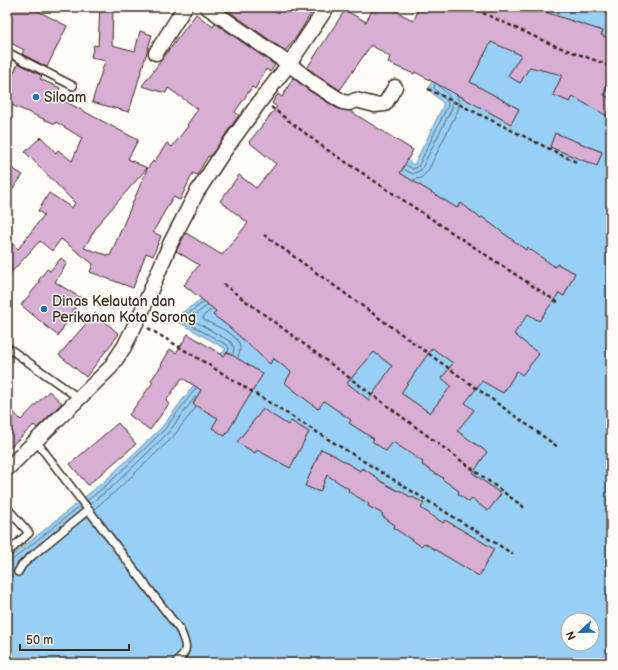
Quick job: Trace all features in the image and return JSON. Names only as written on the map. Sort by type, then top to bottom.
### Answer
[{"type":"street","points":[[156,53],[185,7]]},
{"type":"street","points":[[206,7],[289,64],[313,83],[343,102],[349,103],[356,100],[375,105],[385,104],[395,87]]},
{"type":"street","points":[[7,469],[110,368],[124,347],[137,322],[171,242],[197,192],[222,154],[289,64],[327,7]]},
{"type":"lane","points":[[7,52],[73,86]]},
{"type":"lane","points":[[7,347],[80,399]]},
{"type":"lane","points":[[36,441],[180,630],[186,645],[185,654],[176,663]]},
{"type":"lane","points":[[7,508],[29,533],[7,553]]},
{"type":"lane","points":[[18,572],[22,565],[33,555],[88,510]]},
{"type":"path","points":[[470,7],[553,45],[611,66]]},
{"type":"path","points":[[428,89],[576,162]]},
{"type":"path","points":[[261,100],[323,146],[560,304]]},
{"type":"path","points":[[264,235],[558,447]]},
{"type":"path","points":[[223,284],[525,508]]},
{"type":"path","points":[[137,322],[209,365],[513,554]]},
{"type":"water","points":[[446,7],[611,7],[611,663],[7,663],[7,560],[107,479],[162,427],[209,365],[226,349],[173,319],[223,284],[339,114],[414,165],[444,104],[428,89],[460,27]]},
{"type":"building","points":[[7,7],[30,7],[67,26],[47,67],[22,54],[24,50],[7,41]]},
{"type":"building","points":[[100,7],[113,7],[112,45],[135,51],[140,31],[152,35],[129,112],[92,102],[105,61],[91,57],[94,45],[98,46]]},
{"type":"building","points":[[224,7],[315,7],[297,36],[286,50],[284,50]]},
{"type":"building","points":[[374,7],[388,7],[414,21],[419,7],[530,7],[603,31],[601,35],[611,39],[611,73],[604,95],[611,99],[611,118],[573,97],[570,102],[553,95],[562,75],[530,67],[520,83],[508,76],[521,55],[491,42],[470,82],[519,109],[511,124],[415,72],[414,74],[388,63],[390,57],[371,45],[340,90],[307,68],[345,10],[366,22]]},
{"type":"building","points":[[196,14],[213,27],[215,23],[275,65],[270,72],[266,69],[255,89],[252,87],[235,112],[239,115],[210,157],[208,156],[197,175],[193,173],[180,200],[173,197],[153,232],[161,236],[153,256],[146,253],[133,288],[90,272],[93,264],[61,239],[52,251],[40,241],[7,277],[7,239],[18,249],[44,215],[38,211],[49,193],[72,208],[75,203],[25,152],[41,137],[56,153],[58,150],[72,161],[82,138],[56,122],[55,124],[7,103],[7,90],[18,63],[42,76],[40,79],[60,88],[57,97],[138,140],[128,159],[147,168],[99,223],[84,248],[110,256],[147,169],[153,161],[154,162],[167,143],[172,147],[188,126],[187,125],[198,109],[168,88],[166,93],[142,86]]},
{"type":"building","points":[[293,78],[308,90],[338,109],[350,111],[413,150],[400,173],[457,208],[461,203],[526,250],[527,247],[555,267],[557,264],[575,273],[564,296],[559,293],[539,321],[528,314],[514,334],[539,354],[522,375],[517,371],[503,393],[482,381],[465,403],[474,410],[457,431],[487,452],[473,473],[501,494],[488,511],[472,499],[469,502],[458,494],[459,491],[442,479],[443,478],[422,465],[423,462],[393,442],[386,451],[372,441],[374,439],[349,423],[351,420],[324,401],[318,409],[285,383],[291,372],[273,358],[270,364],[228,326],[213,315],[216,311],[184,285],[199,265],[176,251],[186,233],[222,255],[248,223],[220,201],[239,175],[256,188],[276,164],[249,142],[277,107],[272,103],[278,94],[282,97]],"holes":[[[432,348],[453,363],[442,378],[451,386],[430,413],[401,393]],[[374,352],[392,366],[369,400],[347,383]]]},
{"type":"building","points":[[555,133],[602,152],[597,166],[550,147]]},
{"type":"building","points":[[7,165],[23,175],[7,197]]},
{"type":"building","points":[[61,258],[67,263],[55,282],[81,298],[58,336],[21,305],[40,282],[38,281],[47,269],[50,271]]},
{"type":"building","points":[[95,313],[119,334],[86,377],[59,355]]},
{"type":"building","points":[[188,334],[224,356],[227,352],[263,374],[225,436],[212,428],[218,418],[193,404],[201,390],[182,378],[166,401],[169,404],[150,430],[129,415],[153,382],[151,380],[162,365],[170,349],[176,353]]},
{"type":"building","points":[[49,391],[62,403],[37,428],[34,425],[7,450],[7,405],[21,420]]},
{"type":"building","points":[[263,409],[288,425],[291,421],[309,432],[290,468],[257,450],[255,453],[237,442]]},
{"type":"building","points":[[118,423],[136,444],[88,485],[70,464]]},
{"type":"building","points":[[321,449],[360,471],[362,468],[398,491],[399,490],[424,503],[421,508],[443,523],[445,520],[494,549],[479,576],[424,543],[421,546],[394,528],[395,525],[382,516],[383,514],[368,506],[369,504],[348,491],[349,489],[327,475],[320,492],[305,486]]},
{"type":"place","name":"Siloam","points":[[36,97]]},
{"type":"place","name":"Dinas Kelautan dan Perikanan Kota Sorong","points":[[44,309]]}]
